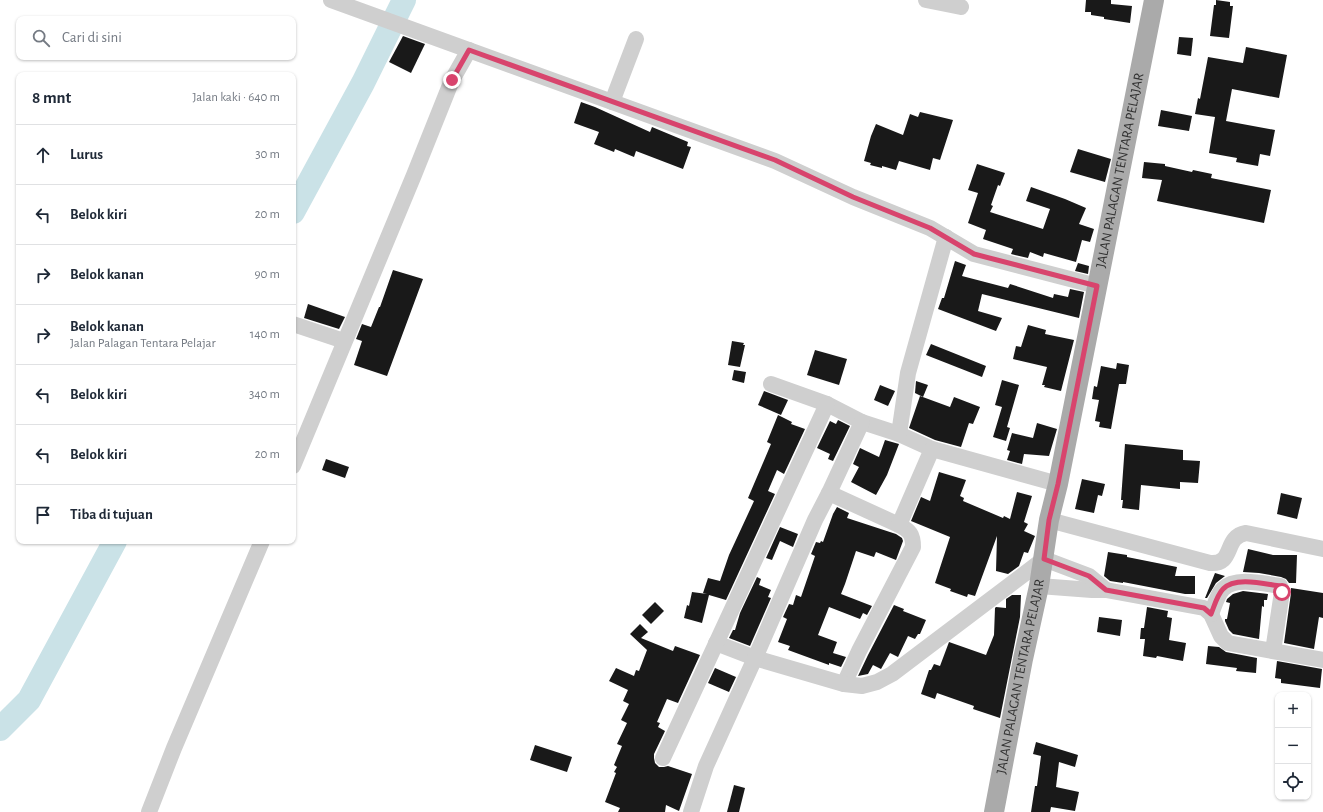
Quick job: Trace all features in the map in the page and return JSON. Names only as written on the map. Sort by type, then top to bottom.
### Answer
[{"type":"main road","name":"JALAN PALAGAN TENTARA PELAJAR","points":[[994,812],[1023,659],[1039,586],[1049,520],[1058,484],[1154,0]]},
{"type":"street","points":[[331,0],[775,160],[853,197],[930,228],[974,254],[1097,286]]},
{"type":"street","points":[[926,0],[961,7]]},
{"type":"street","points":[[612,102],[636,39]]},
{"type":"street","points":[[296,459],[452,80],[469,50]]},
{"type":"street","points":[[899,434],[908,373],[946,237]]},
{"type":"street","points":[[296,325],[344,341]]},
{"type":"street","points":[[771,384],[827,404],[862,422],[899,434],[932,449],[1058,484]]},
{"type":"street","points":[[663,758],[827,404]]},
{"type":"street","points":[[691,812],[706,766],[815,520],[862,422]]},
{"type":"street","points":[[899,525],[932,449]]},
{"type":"street","points":[[829,493],[899,525],[908,531],[913,538],[913,547],[859,651],[844,684]]},
{"type":"street","points":[[1049,520],[1217,563],[1223,560],[1239,534],[1246,533],[1323,549]]},
{"type":"street","points":[[149,812],[174,748],[261,544]]},
{"type":"street","points":[[716,644],[755,658],[844,684],[862,686],[877,682],[892,674],[1044,559],[1089,576],[1106,590]]},
{"type":"street","points":[[1211,614],[1222,590],[1226,586],[1234,583],[1248,582],[1280,586],[1282,592],[1273,651]]},
{"type":"street","points":[[1039,586],[1106,590],[1204,608],[1211,614],[1221,636],[1228,643],[1323,660]]},
{"type":"building","points":[[1086,0],[1111,0],[1111,4],[1132,6],[1130,23],[1104,19],[1104,17],[1091,15],[1091,12],[1085,12]]},
{"type":"building","points":[[1216,0],[1230,2],[1230,6],[1233,6],[1229,38],[1210,36]]},
{"type":"building","points":[[403,36],[425,44],[411,73],[389,62]]},
{"type":"building","points":[[1179,37],[1193,38],[1191,56],[1177,54]]},
{"type":"building","points":[[1246,47],[1287,55],[1279,98],[1232,89],[1226,121],[1275,130],[1270,156],[1260,154],[1258,166],[1236,162],[1237,158],[1209,153],[1215,117],[1195,114],[1198,98],[1200,99],[1208,57],[1243,63]]},
{"type":"building","points":[[581,102],[650,132],[652,127],[688,142],[687,146],[691,147],[683,169],[636,151],[634,157],[615,149],[614,152],[594,144],[599,132],[574,123]]},
{"type":"building","points":[[1161,110],[1192,116],[1189,131],[1158,126]]},
{"type":"building","points":[[920,112],[953,120],[940,160],[933,158],[930,170],[899,161],[896,170],[882,166],[882,168],[870,165],[871,163],[864,161],[876,124],[903,135],[910,114],[918,117]]},
{"type":"building","points":[[1078,149],[1111,159],[1105,182],[1070,172]]},
{"type":"building","points":[[1144,162],[1165,164],[1165,166],[1192,172],[1193,170],[1212,174],[1211,178],[1271,190],[1264,223],[1157,201],[1162,180],[1142,178]]},
{"type":"building","points":[[977,164],[1005,173],[1000,186],[998,185],[990,212],[1043,229],[1050,209],[1026,201],[1031,187],[1086,208],[1079,224],[1094,229],[1090,242],[1082,240],[1076,262],[1044,253],[1043,257],[1030,252],[1028,258],[1011,254],[1013,249],[983,239],[986,230],[968,223],[978,193],[968,190]]},
{"type":"building","points":[[955,261],[966,265],[962,276],[1008,288],[1010,284],[1053,298],[1054,294],[1068,297],[1070,289],[1084,292],[1079,318],[982,294],[978,311],[1002,318],[996,331],[938,309],[942,298],[944,298]]},
{"type":"building","points":[[1078,263],[1089,266],[1088,274],[1075,271]]},
{"type":"building","points":[[393,270],[423,279],[387,376],[354,365],[362,341],[356,339],[362,324],[371,327]]},
{"type":"building","points":[[308,304],[345,317],[339,329],[304,318]]},
{"type":"building","points":[[1028,325],[1046,330],[1045,334],[1074,340],[1061,391],[1044,387],[1045,385],[1042,385],[1047,367],[1013,359],[1016,346],[1021,347]]},
{"type":"building","points":[[732,341],[744,343],[743,345],[745,345],[740,367],[728,365]]},
{"type":"building","points":[[931,344],[986,366],[982,377],[926,355]]},
{"type":"building","points":[[815,350],[847,359],[839,385],[807,375]]},
{"type":"building","points":[[1117,363],[1129,365],[1126,384],[1119,384],[1111,429],[1099,427],[1100,422],[1095,421],[1099,400],[1092,399],[1094,386],[1097,387],[1101,366],[1116,369]]},
{"type":"building","points":[[734,370],[746,372],[744,383],[732,380]]},
{"type":"building","points":[[1002,380],[1019,385],[1007,427],[1010,428],[1006,441],[993,437],[1002,407],[995,405]]},
{"type":"building","points":[[916,381],[928,385],[923,397],[915,393]]},
{"type":"building","points":[[880,385],[895,391],[888,406],[874,400]]},
{"type":"building","points":[[764,391],[788,400],[781,415],[758,405]]},
{"type":"building","points":[[920,396],[950,407],[954,397],[980,407],[973,424],[969,423],[961,447],[935,440],[909,428]]},
{"type":"building","points":[[778,415],[792,422],[791,424],[805,429],[784,474],[777,470],[768,491],[775,494],[726,600],[709,595],[702,623],[684,618],[687,605],[689,606],[692,592],[707,594],[703,593],[708,578],[720,581],[729,555],[754,501],[748,498],[771,444],[767,442]]},
{"type":"building","points":[[838,420],[850,426],[833,461],[828,459],[830,454],[817,448],[830,421],[836,424]]},
{"type":"building","points":[[1037,423],[1057,429],[1049,456],[1024,454],[1022,464],[1007,460],[1010,451],[1007,450],[1012,433],[1033,438]]},
{"type":"building","points":[[885,440],[899,444],[887,475],[876,495],[851,482],[859,467],[853,464],[860,448],[879,457]]},
{"type":"building","points":[[1125,444],[1183,450],[1183,460],[1200,461],[1198,483],[1180,482],[1180,489],[1141,485],[1139,510],[1122,508],[1123,500],[1121,500]]},
{"type":"building","points":[[326,459],[349,467],[345,478],[322,470]]},
{"type":"building","points":[[939,472],[966,480],[960,496],[964,498],[963,501],[1003,518],[1004,516],[1010,519],[1017,492],[1032,496],[1024,522],[1028,524],[1024,531],[1035,536],[1028,553],[1024,552],[1019,566],[1008,574],[996,571],[997,536],[975,596],[968,594],[967,597],[950,591],[951,589],[935,583],[950,537],[911,521],[921,497],[930,501]]},
{"type":"building","points":[[1082,479],[1105,484],[1102,496],[1098,495],[1094,513],[1075,509]]},
{"type":"building","points":[[1281,493],[1302,498],[1297,519],[1277,514]]},
{"type":"building","points":[[837,507],[849,513],[847,518],[896,534],[902,538],[903,541],[896,560],[876,552],[874,557],[856,551],[841,594],[872,606],[867,615],[863,613],[860,619],[829,607],[818,635],[837,642],[833,653],[846,657],[841,667],[829,663],[829,665],[788,650],[790,646],[778,642],[787,619],[783,617],[789,604],[793,605],[796,595],[801,597],[815,556],[811,554],[816,542],[823,542]]},
{"type":"building","points":[[780,527],[798,534],[793,547],[780,541],[772,560],[766,558]]},
{"type":"building","points":[[1248,549],[1273,555],[1297,555],[1296,583],[1289,583],[1286,579],[1281,577],[1243,572]]},
{"type":"building","points":[[1108,552],[1177,567],[1175,576],[1195,576],[1195,594],[1185,594],[1123,582],[1110,581],[1104,576]]},
{"type":"building","points":[[1215,573],[1225,576],[1216,583],[1207,598],[1205,598]]},
{"type":"building","points":[[757,577],[761,579],[759,585],[771,590],[768,597],[771,598],[750,646],[729,638],[733,630],[735,630],[740,613]]},
{"type":"building","points":[[1291,588],[1323,593],[1323,618],[1319,617],[1314,649],[1284,643]]},
{"type":"building","points":[[1243,591],[1268,594],[1267,600],[1264,600],[1264,607],[1262,606],[1259,639],[1233,634],[1229,630],[1225,621],[1225,619],[1227,619],[1230,603],[1226,602],[1227,599],[1233,594]]},
{"type":"building","points":[[1012,595],[1021,595],[1020,617],[1000,718],[973,709],[974,706],[937,693],[935,699],[921,694],[929,670],[931,670],[934,664],[940,666],[949,642],[986,655],[994,635],[995,608],[1006,608],[1006,599]]},
{"type":"building","points":[[655,602],[664,611],[651,624],[642,615]]},
{"type":"building","points":[[894,605],[904,609],[903,611],[926,620],[920,634],[918,634],[915,639],[908,636],[898,657],[890,653],[881,669],[873,665],[868,674],[858,676],[868,655]]},
{"type":"building","points":[[1147,607],[1168,611],[1167,617],[1172,618],[1169,640],[1186,643],[1183,661],[1157,656],[1156,658],[1143,656],[1145,639],[1140,639],[1141,628],[1144,628]]},
{"type":"building","points":[[1099,617],[1122,620],[1120,636],[1097,632]]},
{"type":"building","points":[[640,624],[648,632],[641,638],[673,651],[675,646],[700,655],[678,703],[667,699],[657,722],[660,723],[658,727],[665,731],[654,754],[655,763],[659,767],[668,766],[692,774],[679,811],[666,805],[665,812],[618,812],[620,808],[605,802],[616,773],[614,772],[617,767],[614,765],[622,746],[617,744],[627,723],[621,720],[629,704],[623,701],[628,690],[609,681],[616,668],[634,676],[636,670],[639,671],[647,650],[630,634]]},
{"type":"building","points":[[1208,646],[1219,647],[1226,652],[1257,658],[1256,673],[1236,671],[1237,668],[1206,664]]},
{"type":"building","points":[[1277,661],[1322,669],[1320,688],[1281,683],[1281,679],[1275,678]]},
{"type":"building","points":[[715,668],[736,677],[729,692],[708,683]]},
{"type":"building","points":[[1036,742],[1078,755],[1075,767],[1059,762],[1056,787],[1079,792],[1075,811],[1051,807],[1050,812],[1031,812],[1035,786],[1037,786],[1041,756],[1033,754]]},
{"type":"building","points":[[535,745],[572,757],[567,772],[530,760]]},
{"type":"building","points":[[734,785],[745,788],[739,812],[727,812]]},
{"type":"waterway","points":[[296,206],[363,83],[404,0]]},
{"type":"waterway","points":[[0,729],[29,700],[113,544]]},
{"type":"route","points":[[452,80],[463,58],[469,50],[775,160],[853,197],[930,228],[974,254],[1097,286],[1058,484],[1049,520],[1044,559],[1089,576],[1106,590],[1158,598],[1204,608],[1211,614],[1222,590],[1226,586],[1234,583],[1248,582],[1280,586],[1282,592]]}]
